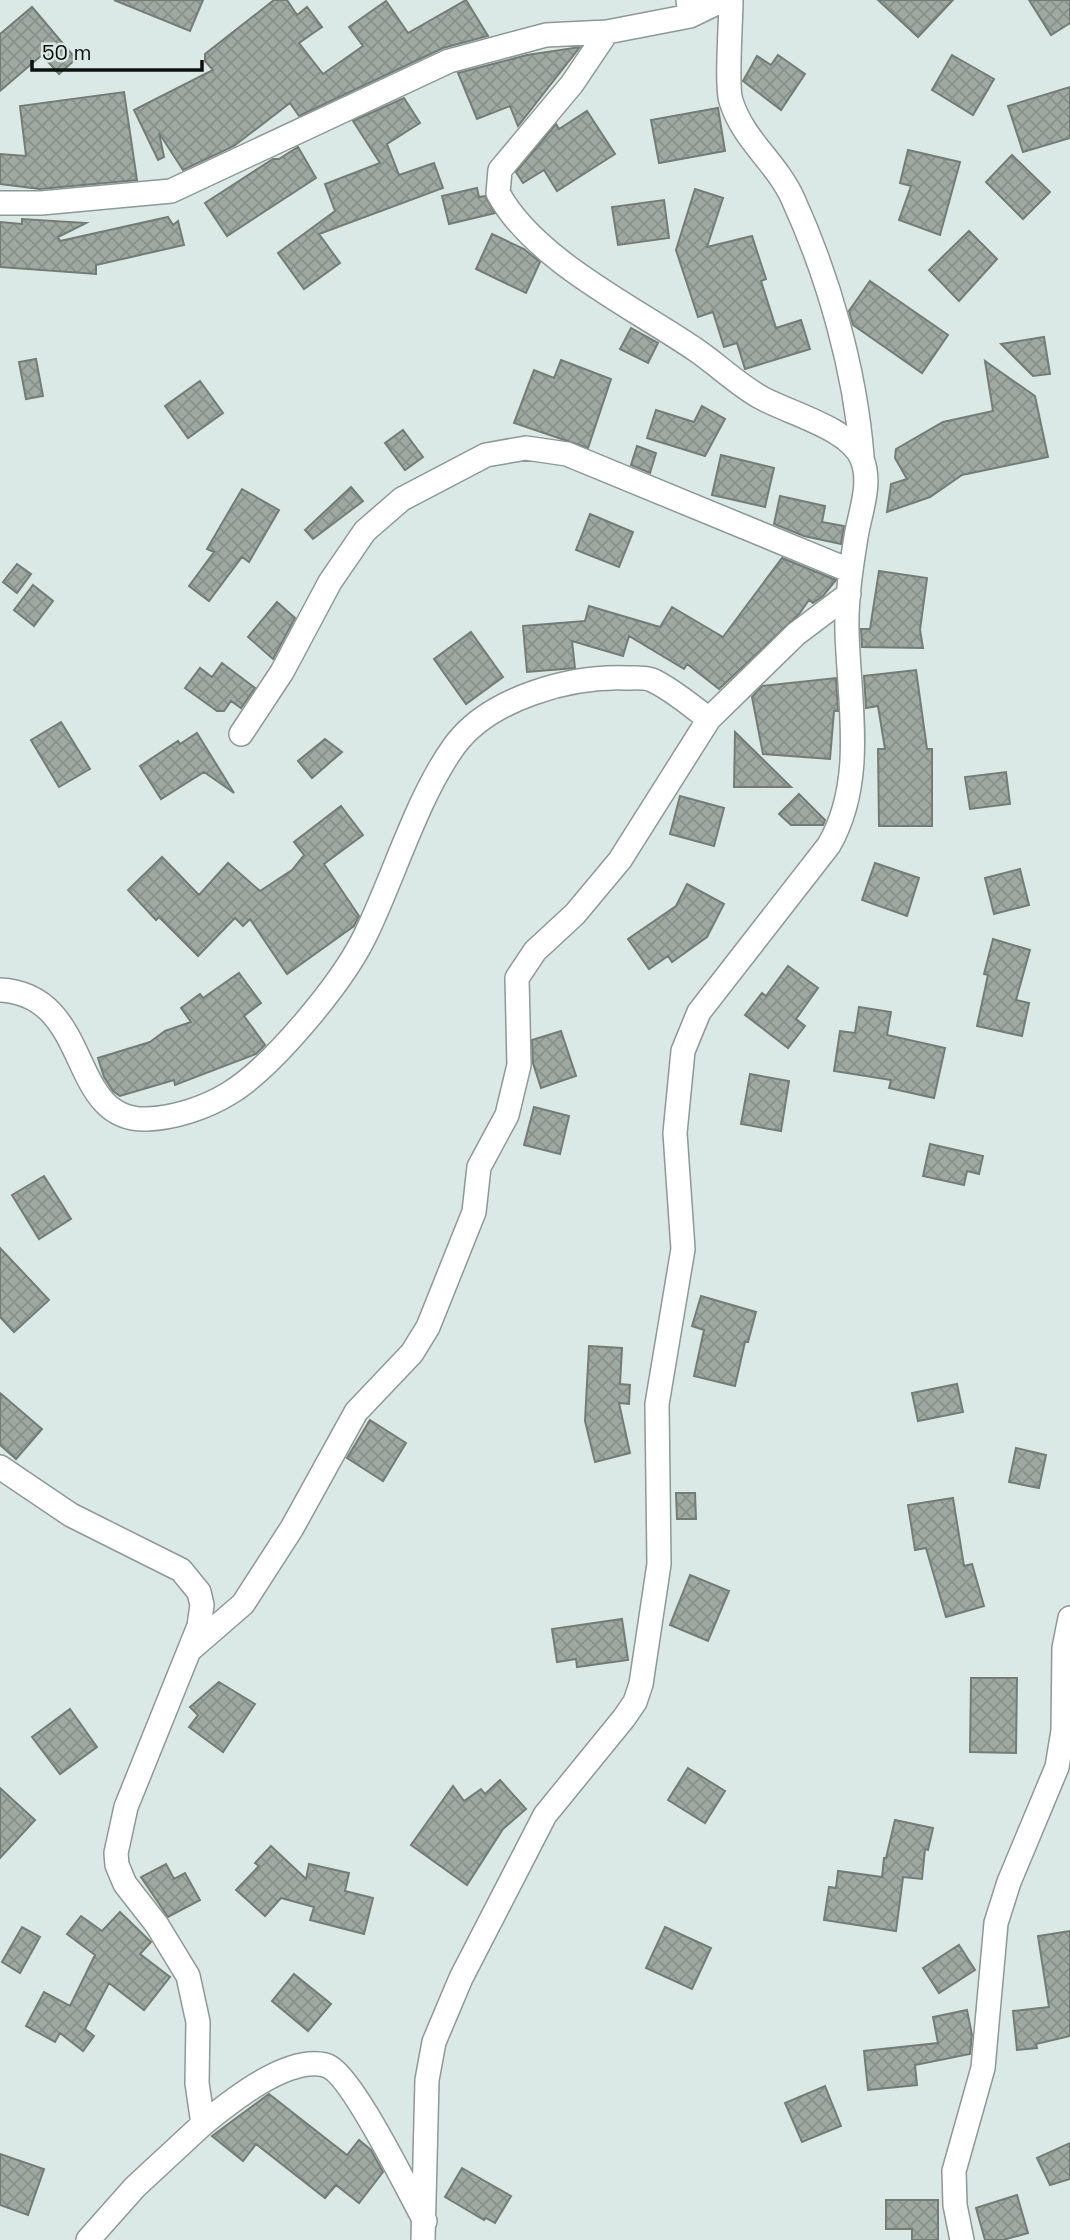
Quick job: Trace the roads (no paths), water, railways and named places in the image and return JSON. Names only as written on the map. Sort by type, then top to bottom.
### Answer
[{"type":"street","points":[[0,203],[66,201],[171,191],[449,61],[546,35],[607,32],[723,0]]},
{"type":"street","points":[[424,2230],[426,2080],[434,2042],[461,1978],[545,1815],[624,1718],[635,1702],[641,1684],[659,1564],[657,1404],[682,1260],[675,1133],[684,1051],[699,1012],[814,868],[839,828],[852,777],[846,622],[866,484],[862,456],[842,342],[811,247],[793,199],[778,171],[744,133],[730,98],[731,0]]},
{"type":"street","points":[[607,32],[572,84],[500,170],[497,184],[503,203],[566,265],[697,351],[760,397],[847,440],[862,456]]},
{"type":"street","points":[[241,734],[282,671],[330,582],[365,531],[402,499],[486,455],[526,447],[567,454],[850,583]]},
{"type":"street","points":[[191,1649],[243,1604],[292,1528],[356,1412],[412,1353],[428,1327],[474,1212],[479,1167],[508,1115],[519,1065],[517,978],[534,951],[575,914],[620,860],[709,719],[850,583]]},
{"type":"street","points":[[0,990],[29,996],[53,1013],[62,1025],[95,1090],[111,1110],[148,1119],[188,1111],[227,1095],[259,1070],[352,961],[449,753],[480,720],[542,690],[593,677],[650,679],[709,719]]},
{"type":"street","points":[[0,1467],[71,1516],[181,1570],[199,1592],[202,1605],[191,1649],[127,1807],[116,1853],[117,1865],[125,1884],[157,1925],[188,1976],[198,2022],[197,2083],[203,2124]]},
{"type":"street","points":[[962,2240],[955,2205],[954,2171],[983,2068],[996,1923],[1009,1882],[1057,1767],[1063,1731],[1064,1648],[1070,1618]]},
{"type":"street","points":[[88,2240],[135,2187],[230,2102],[286,2071],[318,2064],[333,2068],[342,2076],[379,2137],[424,2230]]}]
